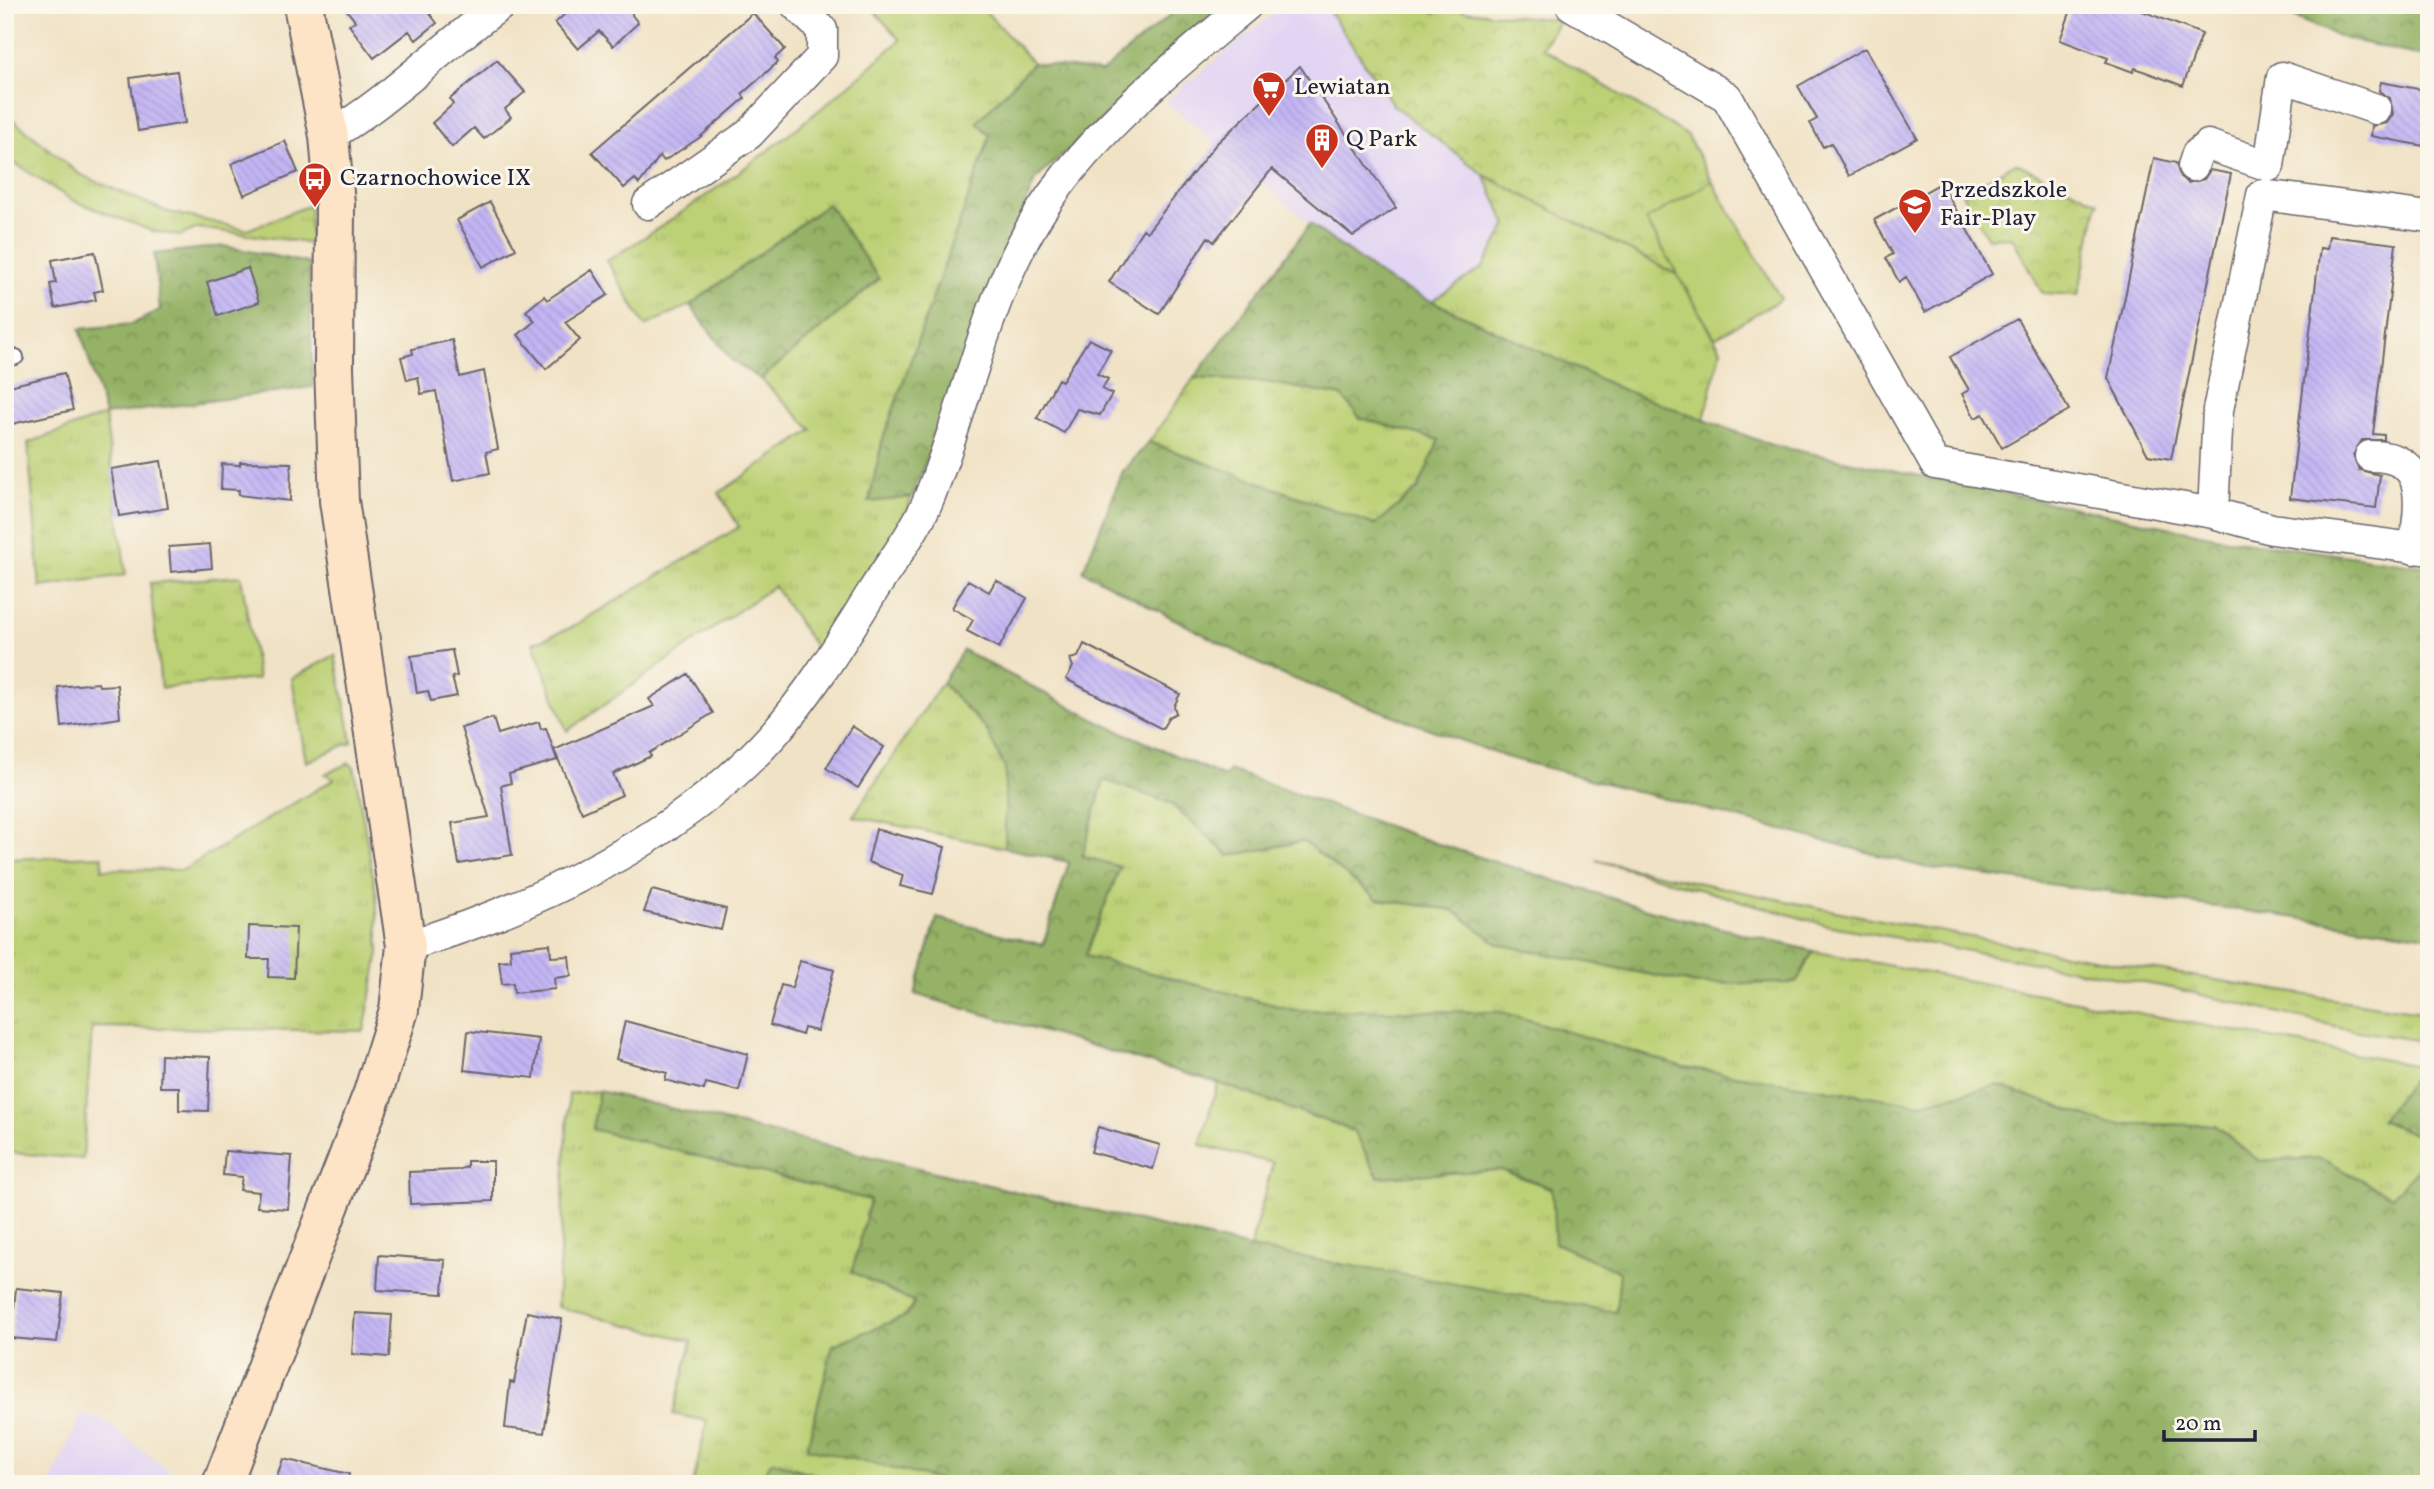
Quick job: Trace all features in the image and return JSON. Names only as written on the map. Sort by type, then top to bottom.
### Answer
[{"type":"street","points":[[222,1484],[373,1093],[399,1010],[406,946],[339,502],[334,368],[335,204],[329,136],[303,5]]},
{"type":"street","points":[[329,136],[357,120],[459,35],[502,5]]},
{"type":"street","points":[[648,205],[748,134],[822,57],[822,30],[796,5]]},
{"type":"street","points":[[406,946],[444,935],[580,878],[689,811],[773,736],[832,658],[928,501],[1004,286],[1048,200],[1118,121],[1247,5]]},
{"type":"street","points":[[1571,5],[1727,97],[1936,464],[2213,513],[2272,529],[2421,550],[2417,478],[2399,460],[2371,456]]},
{"type":"street","points":[[2213,513],[2218,410],[2269,166],[2282,77],[2376,109]]},
{"type":"street","points":[[2193,166],[2197,154],[2208,145],[2269,166]]},
{"type":"street","points":[[2263,195],[2429,217]]},
{"type":"shaded area","points":[[1284,5],[1325,5],[1393,105],[1484,175],[1507,225],[1483,267],[1432,301],[1390,282],[1310,224],[1165,101]]},
{"type":"shaded area","points":[[81,1415],[102,1419],[186,1484],[50,1484]]},
{"type":"green space","points":[[869,5],[980,5],[1033,63],[978,122],[990,136],[882,442],[869,501],[912,497],[897,534],[817,650],[774,586],[567,731],[533,643],[570,628],[739,527],[719,493],[812,430],[761,379],[879,279],[828,204],[690,305],[645,326],[607,261],[759,158],[831,101],[900,40]]},
{"type":"green space","points":[[1182,5],[1226,5],[1035,180],[912,497],[869,502],[882,442],[990,136],[977,122],[1033,63],[1102,72]]},
{"type":"green space","points":[[1325,5],[1425,5],[1435,13],[1441,5],[1456,5],[1464,11],[1560,20],[1542,48],[1687,135],[1712,181],[1646,220],[1678,275],[1484,175],[1393,105]]},
{"type":"green space","points":[[2265,5],[2429,5],[2429,58],[2343,38]]},
{"type":"green space","points":[[5,113],[79,174],[165,211],[247,230],[310,205],[311,243],[198,228],[180,236],[152,231],[72,200],[5,157]]},
{"type":"green space","points":[[2016,163],[2098,202],[2078,295],[2042,293],[2012,237],[1988,238],[1962,194]]},
{"type":"green space","points":[[1484,175],[1678,275],[1721,350],[1704,420],[1621,389],[1432,301],[1483,267],[1507,225]]},
{"type":"green space","points":[[1712,181],[1781,299],[1715,338],[1646,220]]},
{"type":"green space","points":[[828,204],[879,279],[761,379],[733,362],[690,305]]},
{"type":"green space","points":[[1310,224],[1390,282],[1621,389],[1771,445],[2221,538],[2429,567],[2429,936],[1923,867],[1506,757],[1275,672],[1083,571],[1123,471],[1149,442],[1375,525],[1418,489],[1439,440],[1360,418],[1342,396],[1265,382],[1194,378]]},
{"type":"green space","points":[[223,246],[309,263],[313,387],[105,415],[80,329],[133,324],[160,310],[154,254]]},
{"type":"green space","points":[[1194,378],[1265,382],[1342,396],[1360,418],[1440,440],[1418,489],[1375,525],[1149,442]]},
{"type":"green space","points":[[105,415],[126,575],[40,587],[28,443]]},
{"type":"green space","points":[[241,576],[258,679],[161,688],[150,583]]},
{"type":"green space","points":[[963,650],[1099,722],[1225,777],[1229,770],[1435,843],[1653,911],[1813,951],[1796,983],[1697,984],[1498,944],[1453,910],[1377,899],[1303,841],[1229,856],[1170,803],[1104,780],[1082,856],[1120,867],[1085,956],[1294,1010],[1502,1012],[1684,1067],[1918,1104],[1997,1085],[2109,1124],[2215,1125],[2259,1161],[2320,1158],[2392,1196],[2429,1158],[2429,1484],[957,1484],[807,1448],[833,1345],[906,1316],[914,1303],[852,1272],[870,1200],[592,1129],[599,1091],[1250,1248],[1616,1312],[1620,1272],[1555,1243],[1552,1188],[1501,1170],[1378,1177],[1354,1131],[1218,1083],[915,994],[937,918],[1043,945],[1069,862],[1005,848],[1005,768],[986,729],[942,683]]},
{"type":"green space","points":[[335,655],[352,742],[306,762],[292,678]]},
{"type":"green space","points":[[942,683],[986,729],[1005,768],[1005,848],[853,816]]},
{"type":"green space","points":[[349,763],[354,767],[376,892],[379,953],[364,1031],[92,1027],[83,1159],[5,1152],[5,859],[103,856],[102,869],[183,870],[334,779],[325,774]]},
{"type":"green space","points":[[1104,780],[1170,803],[1229,856],[1303,841],[1377,899],[1453,910],[1498,944],[1697,984],[1796,983],[1813,951],[2422,1067],[2381,1120],[2429,1140],[2429,1158],[2392,1197],[2320,1158],[2259,1161],[2215,1125],[2109,1124],[1997,1085],[1918,1104],[1684,1067],[1502,1012],[1294,1010],[1084,956],[1120,868],[1082,856]]},
{"type":"green space","points":[[1596,860],[1788,902],[1981,939],[2269,989],[2429,1013],[2429,1042],[2352,1030],[2172,988],[1826,925]]},
{"type":"green space","points":[[2422,1067],[2429,1068],[2429,1140],[2381,1120]]},
{"type":"green space","points":[[1218,1083],[1354,1131],[1378,1177],[1501,1170],[1553,1189],[1555,1243],[1620,1272],[1616,1313],[1250,1248],[1273,1163],[1200,1145]]},
{"type":"green space","points":[[599,1091],[592,1129],[870,1200],[914,1303],[906,1316],[833,1345],[807,1447],[957,1484],[846,1484],[772,1461],[757,1484],[693,1484],[707,1421],[673,1414],[692,1341],[557,1307],[569,1094]]},
{"type":"green space","points":[[772,1461],[846,1484],[757,1484]]},
{"type":"building","points":[[343,5],[441,5],[430,14],[437,23],[416,40],[409,31],[374,58],[349,25],[355,21]]},
{"type":"building","points":[[575,5],[632,5],[632,15],[638,23],[613,46],[599,31],[578,49],[555,23]]},
{"type":"building","points":[[2073,5],[2127,5],[2202,34],[2183,86],[2135,68],[2133,72],[2106,62],[2108,58],[2060,40]]},
{"type":"building","points":[[753,13],[785,49],[775,58],[778,62],[742,94],[745,98],[699,138],[664,161],[660,156],[639,184],[635,179],[624,188],[592,152]]},
{"type":"building","points":[[1865,48],[1917,138],[1849,176],[1831,143],[1823,147],[1810,123],[1817,119],[1798,86]]},
{"type":"building","points":[[497,60],[525,92],[505,109],[511,117],[484,139],[474,128],[452,147],[432,123],[453,104],[450,99]]},
{"type":"building","points":[[1300,66],[1396,208],[1353,236],[1272,169],[1214,242],[1208,237],[1159,314],[1109,282],[1143,229],[1147,232],[1216,144]]},
{"type":"building","points":[[177,71],[185,123],[138,131],[130,78]]},
{"type":"building","points":[[2381,82],[2429,91],[2429,147],[2371,136],[2372,126],[2387,123],[2393,114],[2390,98],[2379,91]]},
{"type":"building","points":[[285,141],[298,172],[244,195],[231,164]]},
{"type":"building","points":[[2154,158],[2176,163],[2180,177],[2188,183],[2204,179],[2210,170],[2231,174],[2171,459],[2148,455],[2108,378]]},
{"type":"building","points":[[1941,183],[1992,274],[1925,312],[1906,277],[1899,282],[1886,258],[1893,254],[1874,220]]},
{"type":"building","points":[[490,202],[516,249],[483,267],[457,220]]},
{"type":"building","points":[[2329,236],[2396,244],[2373,434],[2384,435],[2384,440],[2362,440],[2353,455],[2359,470],[2380,475],[2376,508],[2290,498],[2320,248],[2327,249]]},
{"type":"building","points":[[95,252],[103,290],[94,292],[96,300],[55,308],[50,284],[56,283],[52,260]]},
{"type":"building","points":[[248,268],[259,302],[218,316],[207,282]]},
{"type":"building","points":[[592,270],[608,295],[565,322],[580,340],[546,369],[518,335],[535,321],[526,311],[544,296],[547,300]]},
{"type":"building","points":[[2017,319],[2069,410],[2002,448],[1983,414],[1975,418],[1962,394],[1969,390],[1950,357]]},
{"type":"building","points":[[1089,339],[1111,350],[1097,374],[1108,379],[1102,389],[1112,394],[1100,415],[1077,409],[1064,433],[1037,418],[1058,379],[1062,381]]},
{"type":"building","points":[[452,340],[460,377],[484,371],[498,449],[486,452],[490,473],[453,481],[436,391],[421,394],[418,377],[407,380],[401,357],[413,354],[412,349]]},
{"type":"building","points":[[64,373],[73,410],[12,424],[5,387]]},
{"type":"building","points":[[161,461],[168,508],[119,516],[111,469]]},
{"type":"building","points":[[240,462],[291,463],[290,501],[238,495],[239,490],[221,489],[222,464],[240,465]]},
{"type":"building","points":[[210,544],[212,568],[171,572],[169,547]]},
{"type":"building","points":[[968,580],[989,592],[996,580],[1027,598],[999,648],[967,631],[973,620],[952,608]]},
{"type":"building","points":[[1084,644],[1180,694],[1174,706],[1176,713],[1169,717],[1162,729],[1066,679],[1073,667],[1070,659],[1078,657]]},
{"type":"building","points":[[452,650],[457,676],[452,677],[457,696],[431,701],[428,691],[417,693],[411,656]]},
{"type":"building","points":[[688,674],[713,713],[649,753],[651,756],[613,774],[622,795],[582,813],[554,750],[654,706],[649,699]]},
{"type":"building","points":[[98,683],[99,686],[117,685],[120,718],[62,727],[58,687]]},
{"type":"building","points":[[493,718],[498,734],[539,722],[541,729],[546,728],[557,760],[509,774],[511,783],[501,786],[512,855],[459,864],[452,823],[489,817],[461,728]]},
{"type":"building","points":[[852,726],[884,747],[858,788],[826,768]]},
{"type":"building","points":[[876,829],[945,847],[933,894],[900,886],[903,875],[868,862]]},
{"type":"building","points":[[652,890],[726,909],[721,930],[644,912]]},
{"type":"building","points":[[249,926],[296,928],[294,978],[268,977],[269,959],[248,959]]},
{"type":"building","points":[[550,944],[551,957],[569,956],[571,976],[554,978],[555,989],[514,993],[513,983],[502,984],[499,961],[511,960],[510,948]]},
{"type":"building","points":[[800,961],[834,970],[817,1031],[804,1028],[802,1035],[770,1025],[781,985],[792,988]]},
{"type":"building","points":[[625,1021],[748,1054],[739,1091],[706,1083],[704,1090],[665,1080],[667,1073],[616,1059]]},
{"type":"building","points":[[468,1031],[539,1039],[534,1078],[464,1070]]},
{"type":"building","points":[[161,1055],[210,1057],[208,1111],[179,1110],[179,1087],[160,1087]]},
{"type":"building","points":[[1098,1127],[1160,1145],[1153,1169],[1091,1152]]},
{"type":"building","points":[[225,1151],[292,1156],[288,1209],[257,1207],[259,1192],[240,1190],[242,1177],[223,1175]]},
{"type":"building","points":[[467,1161],[493,1161],[493,1201],[410,1204],[409,1172],[457,1170],[467,1167]]},
{"type":"building","points":[[379,1255],[445,1260],[443,1294],[377,1290]]},
{"type":"building","points":[[16,1288],[63,1293],[57,1342],[11,1338]]},
{"type":"building","points":[[527,1312],[562,1319],[544,1433],[505,1428],[510,1382],[514,1383]]},
{"type":"building","points":[[355,1313],[392,1315],[389,1357],[352,1354]]},
{"type":"building","points":[[283,1459],[349,1474],[348,1484],[274,1484]]},
{"type":"place","name":"Lewiatan","points":[[1269,118]]},
{"type":"place","name":"Q Park","points":[[1322,170]]},
{"type":"place","name":"Czarnochowice IX","points":[[315,209]]},
{"type":"place","name":"Przedszkole Fair-Play","points":[[1915,235]]}]
